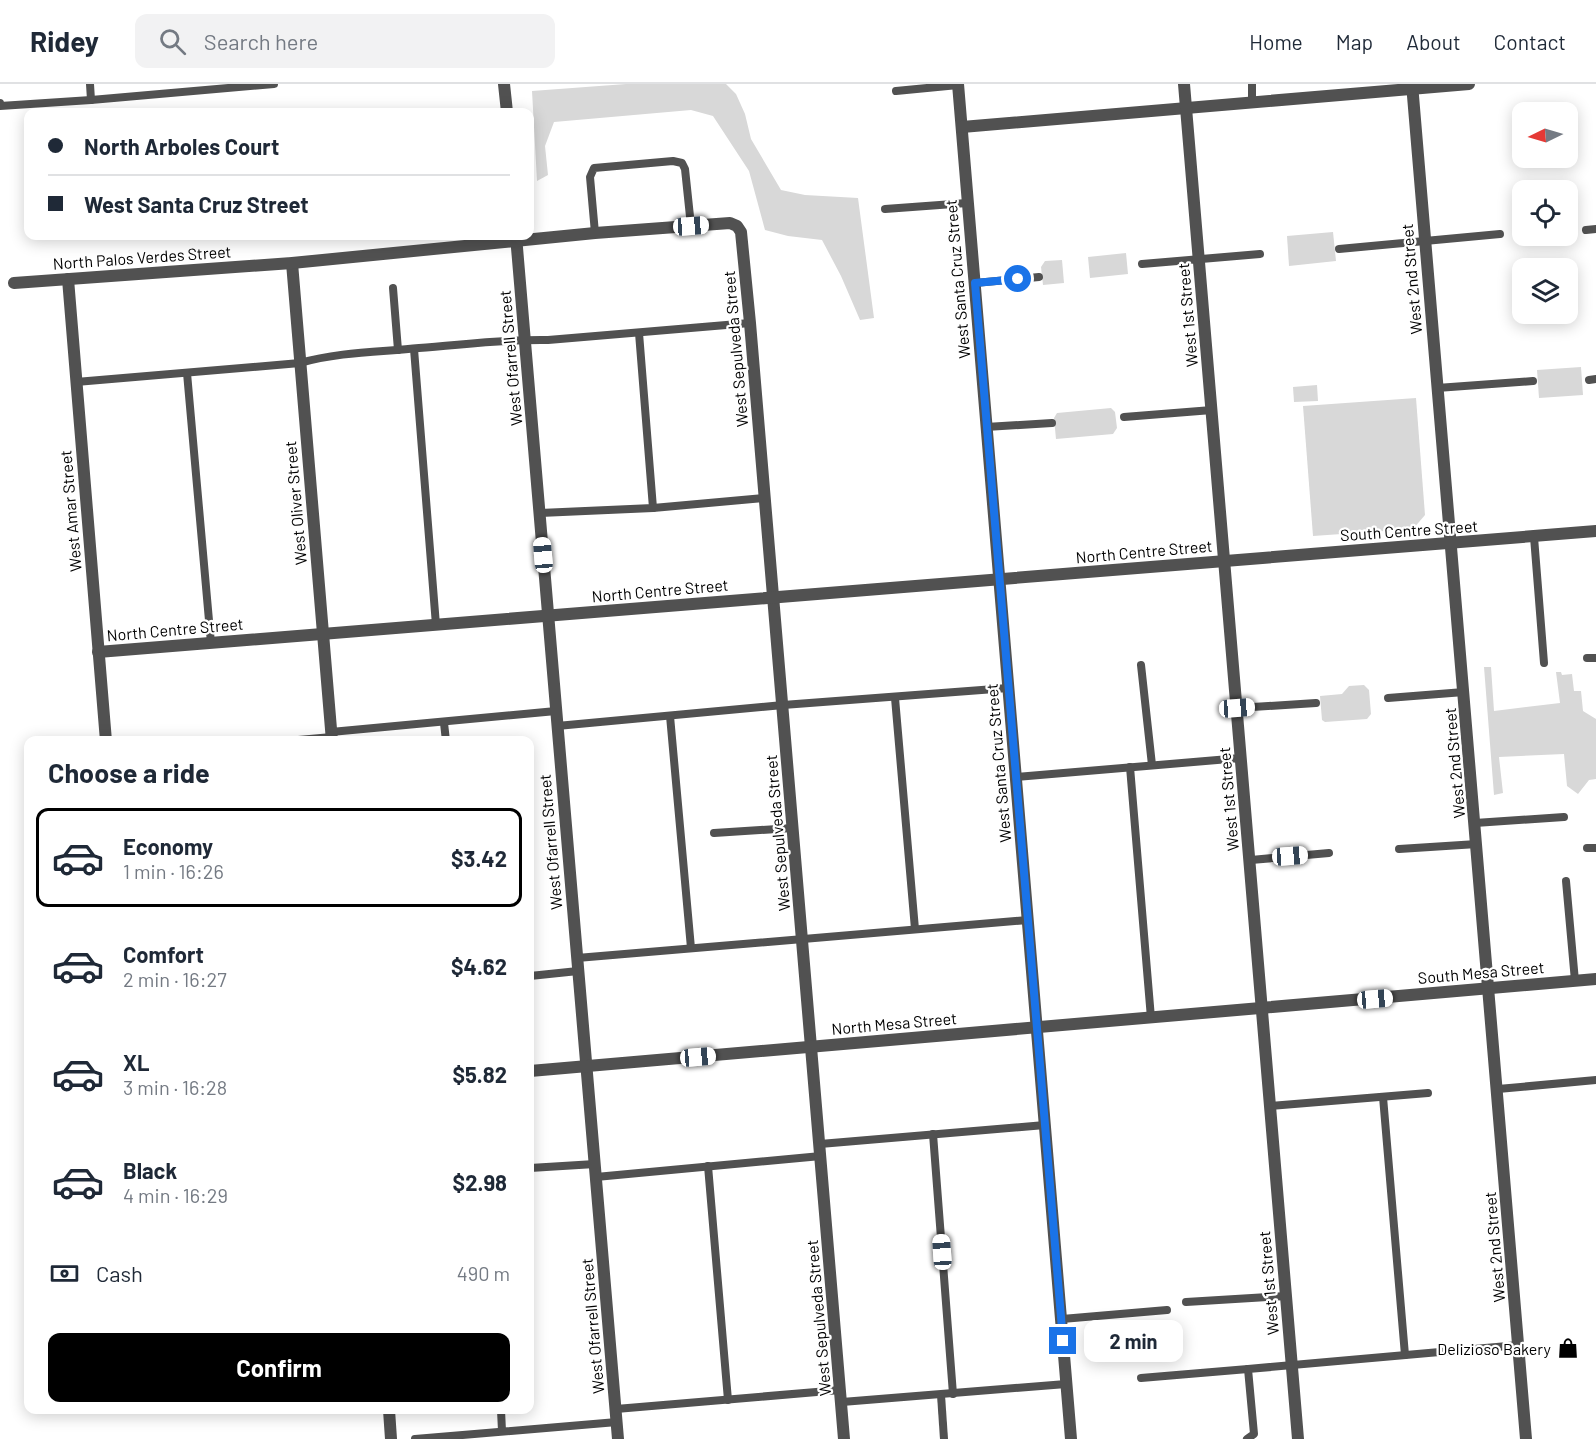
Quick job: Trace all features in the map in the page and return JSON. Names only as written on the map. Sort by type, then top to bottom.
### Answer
[{"type":"street","points":[[504,84],[507,108]]},
{"type":"street","name":"West 1st Street","points":[[1184,84],[1298,1439]]},
{"type":"street","points":[[962,127],[1186,110],[1358,88],[1469,84]]},
{"type":"street","name":"West Santa Cruz Street","points":[[958,85],[1071,1439]]},
{"type":"street","name":"West 2nd Street","points":[[1412,87],[1526,1439]]},
{"type":"street","name":"North Palos Verdes Street","points":[[534,238],[730,223],[737,226]]},
{"type":"street","name":"West Sepulveda Street","points":[[737,226],[741,232],[750,323],[844,1439]]},
{"type":"street","name":"North Palos Verdes Street","points":[[14,284],[292,263],[507,240]]},
{"type":"street","name":"West Ofarrell Street","points":[[516,240],[618,1439]]},
{"type":"street","name":"West Oliver Street","points":[[292,263],[332,736]]},
{"type":"street","name":"West Amar Street","points":[[68,279],[106,736]]},
{"type":"street","name":"South Centre Street","points":[[1224,561],[1596,531]]},
{"type":"street","name":"North Centre Street","points":[[98,652],[1224,561]]},
{"type":"street","name":"South Mesa Street","points":[[1262,1009],[1596,979]]},
{"type":"street","name":"North Mesa Street","points":[[534,1071],[1262,1009]]},
{"type":"street","points":[[389,1414],[391,1439]]},
{"type":"lane","points":[[90,84],[91,100]]},
{"type":"lane","points":[[0,103],[0,106],[91,100],[274,84]]},
{"type":"lane","points":[[1252,84],[1252,103]]},
{"type":"lane","points":[[896,91],[958,85]]},
{"type":"lane","points":[[595,234],[590,177],[594,168],[673,161],[682,163],[685,169],[691,226]]},
{"type":"lane","points":[[885,209],[967,203]]},
{"type":"lane","points":[[1586,230],[1596,229]]},
{"type":"lane","points":[[1339,249],[1500,234]]},
{"type":"lane","points":[[1142,264],[1260,254]]},
{"type":"lane","points":[[975,283],[1039,277]]},
{"type":"lane","points":[[393,288],[398,350]]},
{"type":"lane","points":[[76,382],[300,363],[319,357],[398,350],[750,323]]},
{"type":"lane","points":[[639,333],[653,508]]},
{"type":"lane","points":[[414,349],[436,625]]},
{"type":"lane","points":[[187,373],[211,644]]},
{"type":"lane","points":[[1437,388],[1533,381]]},
{"type":"lane","points":[[1124,417],[1212,410]]},
{"type":"lane","points":[[986,428],[1052,423]]},
{"type":"lane","points":[[540,513],[653,508],[764,498]]},
{"type":"lane","points":[[1534,537],[1544,663]]},
{"type":"lane","points":[[1141,665],[1152,765]]},
{"type":"lane","points":[[557,726],[783,705],[1008,688]]},
{"type":"lane","points":[[1388,698],[1464,692]]},
{"type":"lane","points":[[895,698],[915,929]]},
{"type":"lane","points":[[1237,708],[1316,703]]},
{"type":"lane","points":[[340,736],[556,711]]},
{"type":"lane","points":[[670,716],[691,948]]},
{"type":"lane","points":[[444,723],[445,736]]},
{"type":"lane","points":[[1016,777],[1241,758]]},
{"type":"lane","points":[[1131,767],[1151,1018]]},
{"type":"lane","points":[[1475,823],[1564,817]]},
{"type":"lane","points":[[714,833],[793,828]]},
{"type":"lane","points":[[1400,849],[1477,844]]},
{"type":"lane","points":[[1251,860],[1329,853]]},
{"type":"lane","points":[[1566,881],[1575,981]]},
{"type":"lane","points":[[577,958],[1028,920]]},
{"type":"lane","points":[[534,976],[578,971]]},
{"type":"lane","points":[[1498,1089],[1596,1080]]},
{"type":"lane","points":[[1270,1106],[1428,1093]]},
{"type":"lane","points":[[1383,1097],[1405,1355]]},
{"type":"lane","points":[[596,1177],[708,1166],[933,1134],[1045,1125]]},
{"type":"lane","points":[[933,1134],[952,1394]]},
{"type":"lane","points":[[534,1168],[595,1164]]},
{"type":"lane","points":[[708,1166],[728,1400]]},
{"type":"lane","points":[[1186,1302],[1286,1296]]},
{"type":"lane","points":[[1062,1319],[1167,1310]]},
{"type":"lane","points":[[1141,1378],[1519,1345]]},
{"type":"lane","points":[[1247,1439],[1254,1434],[1248,1369]]},
{"type":"lane","points":[[414,1439],[502,1431],[728,1400],[941,1395],[1066,1384]]},
{"type":"lane","points":[[941,1395],[944,1439]]},
{"type":"lane","points":[[501,1414],[502,1431]]},
{"type":"shaded area","points":[[626,84],[726,84],[736,94],[745,114],[751,139],[781,190],[805,195],[858,198],[874,318],[860,320],[822,240],[788,236],[765,230],[749,171],[713,116],[691,110],[554,122],[545,146],[548,175],[537,181],[532,91]]},
{"type":"shaded area","points":[[1333,232],[1336,261],[1289,266],[1287,236]]},
{"type":"shaded area","points":[[1126,253],[1128,274],[1090,278],[1088,257]]},
{"type":"shaded area","points":[[1062,260],[1064,283],[1043,285],[1041,267],[1045,261]]},
{"type":"shaded area","points":[[1581,367],[1583,395],[1539,398],[1537,370]]},
{"type":"shaded area","points":[[1317,385],[1318,401],[1294,402],[1293,387]]},
{"type":"shaded area","points":[[1416,398],[1425,515],[1413,529],[1313,536],[1303,406]]},
{"type":"shaded area","points":[[1111,408],[1115,412],[1117,428],[1113,434],[1056,439],[1054,418],[1057,413]]},
{"type":"shaded area","points":[[1484,667],[1491,667],[1494,711],[1560,703],[1556,672],[1561,672],[1562,675],[1572,674],[1574,691],[1581,691],[1583,711],[1596,719],[1596,779],[1589,780],[1578,794],[1567,786],[1564,754],[1499,757],[1503,793],[1494,795]]},
{"type":"shaded area","points":[[1364,685],[1369,690],[1371,714],[1367,719],[1325,722],[1322,720],[1320,696],[1342,694],[1349,686]]},
{"type":"place","name":"Delizioso Bakery","points":[[1568,1348]]},
{"type":"route","points":[[1018,279],[975,283],[1063,1341]]}]
